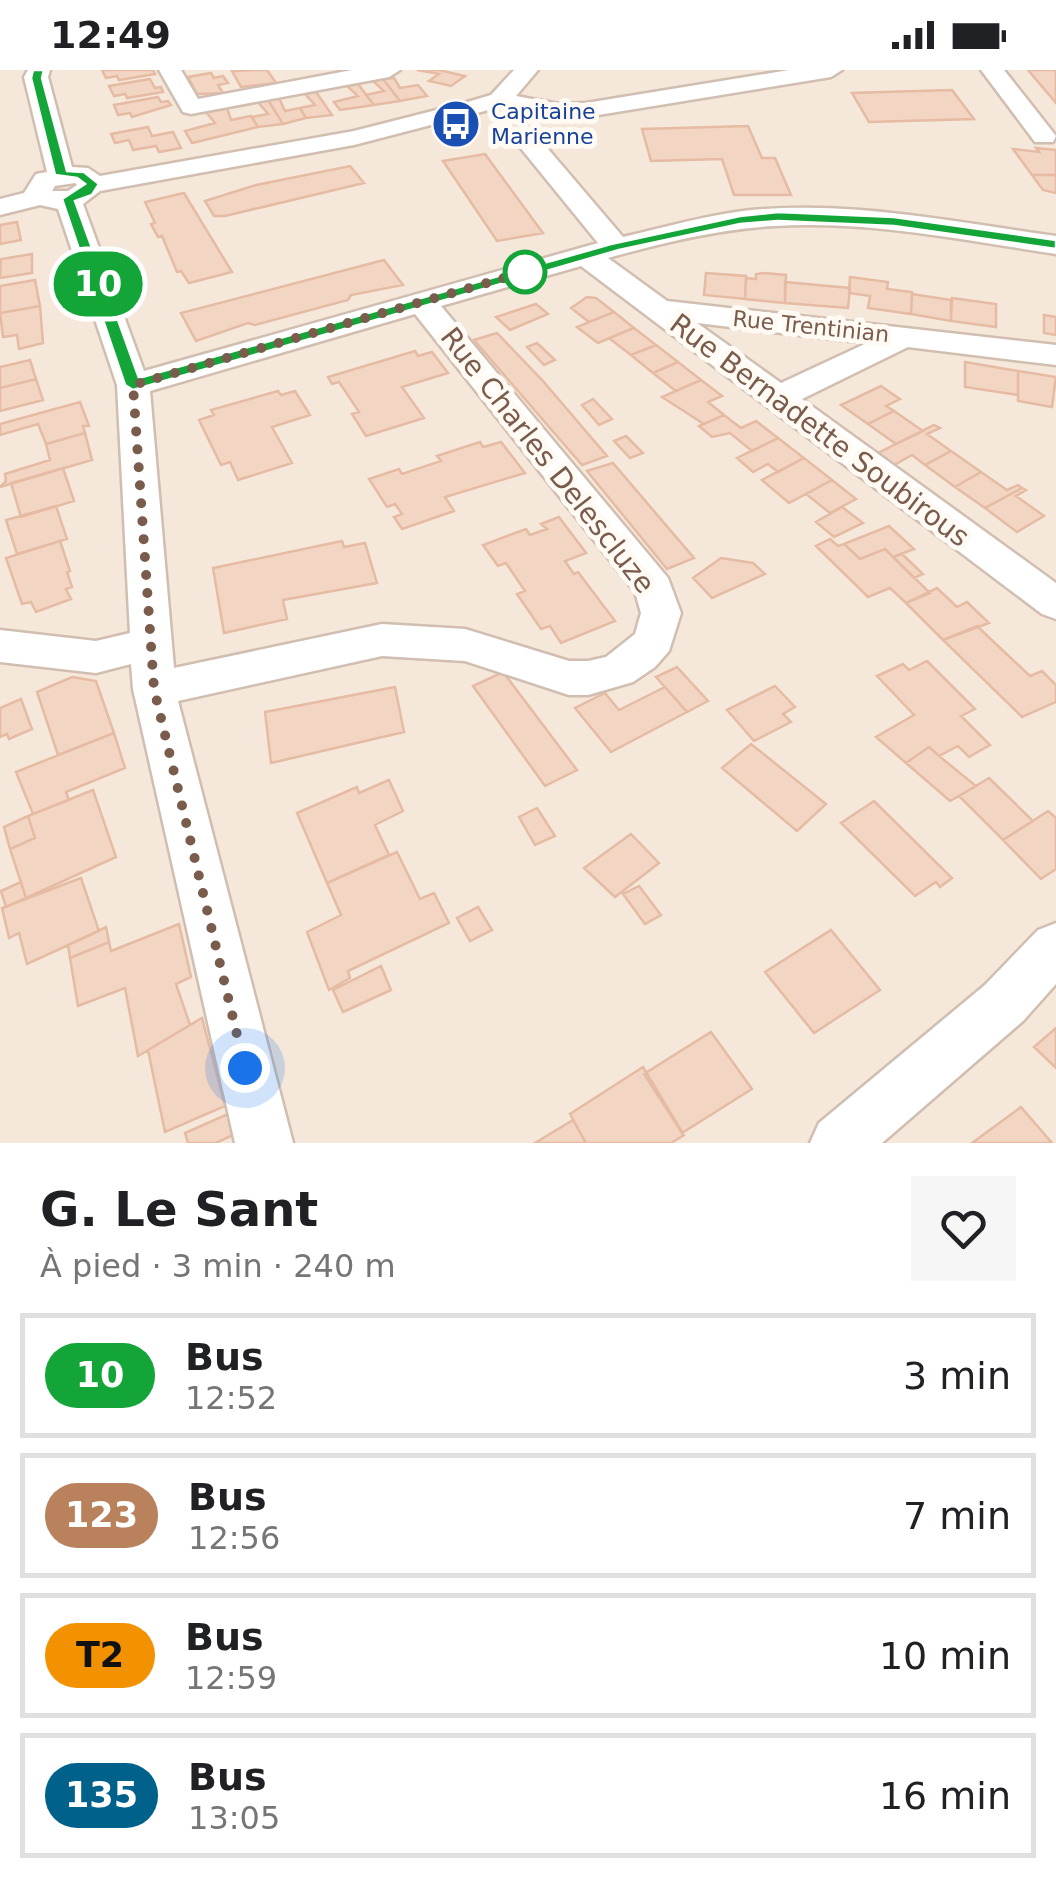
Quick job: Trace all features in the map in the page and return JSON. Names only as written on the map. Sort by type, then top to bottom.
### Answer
[{"type":"street","points":[[39,70],[36,78],[60,188],[133,385],[152,666],[264,1143]]},
{"type":"street","points":[[170,70],[191,107],[389,70]]},
{"type":"street","points":[[499,100],[527,70]]},
{"type":"street","points":[[0,192],[60,188],[354,138],[499,100],[559,112],[727,78],[831,70]]},
{"type":"street","points":[[992,70],[1044,137]]},
{"type":"street","name":"Rue Bernadette Soubirous","points":[[528,140],[600,251],[657,309],[1056,604]]},
{"type":"street","points":[[0,207],[60,188]]},
{"type":"street","points":[[133,385],[600,251],[703,226],[778,216],[894,222],[1056,245]]},
{"type":"street","name":"Rue Charles Delescluze","points":[[152,666],[382,640],[465,646],[569,678],[588,678],[618,670],[640,656],[654,640],[661,612],[654,588],[421,301]]},
{"type":"street","name":"Rue Trentinian","points":[[657,309],[1056,355]]},
{"type":"street","name":"Rue Trentinian","points":[[777,398],[906,336]]},
{"type":"street","points":[[0,646],[152,666]]},
{"type":"street","points":[[839,1143],[1004,1003],[1056,948]]},
{"type":"shaded area","points":[[0,70],[1056,70],[1056,1143],[0,1143]]},
{"type":"building","points":[[102,70],[153,70],[155,74],[119,80],[117,76],[106,78]]},
{"type":"building","points":[[267,70],[276,83],[241,87],[232,71]]},
{"type":"building","points":[[417,70],[465,76],[451,86],[429,81],[439,74]]},
{"type":"building","points":[[1028,70],[1056,70],[1056,103]]},
{"type":"building","points":[[211,73],[214,78],[223,76],[228,83],[218,85],[223,93],[197,94],[188,77]]},
{"type":"building","points":[[394,78],[400,88],[418,85],[427,96],[400,101],[383,79]]},
{"type":"building","points":[[150,79],[163,92],[127,98],[125,94],[114,96],[109,86]]},
{"type":"building","points":[[383,79],[400,101],[374,105],[366,95],[384,91],[373,81]]},
{"type":"building","points":[[358,84],[374,105],[340,110],[334,102],[358,96],[347,86]]},
{"type":"building","points":[[952,90],[974,119],[869,122],[852,93]]},
{"type":"building","points":[[316,92],[332,115],[306,118],[300,108],[315,105],[305,94]]},
{"type":"building","points":[[158,97],[171,105],[132,117],[130,113],[118,115],[114,105]]},
{"type":"building","points":[[279,98],[285,111],[300,108],[306,118],[283,124],[268,100]]},
{"type":"building","points":[[268,100],[283,124],[258,127],[252,117],[268,114],[258,102]]},
{"type":"building","points":[[227,108],[231,120],[251,116],[258,127],[192,143],[185,131],[215,123],[206,112]]},
{"type":"building","points":[[748,126],[762,158],[775,158],[791,195],[734,195],[722,159],[651,161],[642,129]]},
{"type":"building","points":[[148,127],[152,136],[173,132],[181,148],[159,152],[156,146],[133,150],[129,140],[115,143],[111,134]]},
{"type":"building","points":[[1036,148],[1056,150],[1056,175],[1032,175],[1013,149],[1039,152]]},
{"type":"building","points":[[485,154],[543,233],[497,241],[443,161]]},
{"type":"building","points":[[350,166],[364,183],[225,216],[214,216],[205,201],[256,185]]},
{"type":"building","points":[[1032,175],[1056,175],[1056,193],[1043,190]]},
{"type":"building","points":[[184,193],[232,272],[189,283],[181,271],[177,272],[162,236],[158,237],[151,224],[155,223],[145,202]]},
{"type":"building","points":[[17,222],[21,240],[0,244],[0,225]]},
{"type":"building","points":[[32,254],[32,273],[0,278],[1,259]]},
{"type":"building","points":[[384,260],[403,285],[351,295],[348,300],[255,325],[248,323],[196,341],[181,313]]},
{"type":"building","points":[[706,273],[746,276],[745,299],[704,295]]},
{"type":"building","points":[[756,274],[786,275],[785,303],[745,299],[746,278],[756,279]]},
{"type":"building","points":[[850,277],[888,282],[887,289],[912,292],[911,314],[868,308],[870,296],[849,293]]},
{"type":"building","points":[[35,280],[40,306],[0,313],[0,286]]},
{"type":"building","points":[[785,282],[850,288],[848,308],[785,303]]},
{"type":"building","points":[[912,294],[951,300],[951,321],[911,314]]},
{"type":"building","points":[[587,297],[596,298],[614,312],[589,322],[571,308]]},
{"type":"building","points":[[952,298],[996,304],[996,327],[951,321]]},
{"type":"building","points":[[536,304],[548,314],[510,330],[496,317]]},
{"type":"building","points":[[40,306],[43,343],[19,349],[17,335],[3,337],[0,313]]},
{"type":"building","points":[[614,312],[634,328],[598,343],[577,327]]},
{"type":"building","points":[[1044,315],[1056,317],[1056,335],[1044,333]]},
{"type":"building","points":[[634,328],[656,345],[631,355],[609,338]]},
{"type":"building","points":[[497,333],[607,456],[582,465],[474,340]]},
{"type":"building","points":[[537,343],[555,360],[544,365],[527,347]]},
{"type":"building","points":[[656,345],[678,362],[653,373],[631,355]]},
{"type":"building","points":[[415,351],[418,356],[432,352],[448,373],[402,387],[424,418],[366,436],[352,414],[359,412],[339,382],[332,384],[328,377]]},
{"type":"building","points":[[30,360],[36,379],[0,388],[0,367]]},
{"type":"building","points":[[678,362],[701,380],[676,391],[653,373]]},
{"type":"building","points":[[965,362],[1018,371],[1018,395],[965,387]]},
{"type":"building","points":[[1018,371],[1056,377],[1052,407],[1018,401]]},
{"type":"building","points":[[36,379],[43,400],[0,411],[0,388]]},
{"type":"building","points":[[701,380],[722,396],[708,402],[724,415],[704,424],[662,397]]},
{"type":"building","points":[[881,386],[900,399],[886,406],[894,411],[868,424],[841,405]]},
{"type":"building","points":[[278,391],[281,395],[295,391],[310,415],[272,427],[292,463],[238,480],[230,462],[221,465],[199,420],[214,415],[211,410]]},
{"type":"building","points":[[593,399],[612,419],[599,425],[582,405]]},
{"type":"building","points":[[80,402],[89,426],[83,426],[85,433],[46,444],[38,424],[0,435],[0,424]]},
{"type":"building","points":[[894,411],[923,431],[896,444],[868,424]]},
{"type":"building","points":[[724,415],[741,428],[756,421],[778,438],[752,451],[730,433],[712,437],[699,426]]},
{"type":"building","points":[[934,425],[940,428],[927,434],[951,451],[925,465],[912,455],[894,465],[878,453]]},
{"type":"building","points":[[85,433],[92,460],[0,487],[6,481],[5,474],[50,460],[46,444]]},
{"type":"building","points":[[626,436],[643,453],[630,458],[614,441]]},
{"type":"building","points":[[778,438],[804,458],[778,472],[768,464],[753,472],[737,458]]},
{"type":"building","points":[[480,442],[483,447],[501,442],[525,473],[445,497],[454,511],[402,529],[394,517],[402,514],[395,504],[387,507],[369,479],[399,469],[402,474],[441,461],[437,456]]},
{"type":"building","points":[[951,451],[981,472],[955,487],[925,465]]},
{"type":"building","points":[[804,458],[832,480],[789,503],[762,480]]},
{"type":"building","points":[[613,463],[694,558],[667,569],[587,471]]},
{"type":"building","points":[[63,468],[74,501],[21,517],[11,483]]},
{"type":"building","points":[[981,472],[1007,490],[1018,485],[1022,488],[985,508],[955,487]]},
{"type":"building","points":[[832,480],[856,499],[830,513],[806,494]]},
{"type":"building","points":[[1022,488],[1026,490],[1016,496],[1044,516],[1017,532],[985,508]]},
{"type":"building","points":[[56,506],[67,539],[17,554],[6,520]]},
{"type":"building","points":[[842,507],[863,523],[834,537],[816,522]]},
{"type":"building","points":[[559,517],[586,553],[565,561],[615,621],[561,643],[550,626],[541,629],[517,594],[525,591],[506,563],[498,566],[483,545],[526,529],[530,535],[547,529],[541,524]]},
{"type":"building","points":[[889,526],[914,549],[893,557],[885,549],[860,559],[844,544]]},
{"type":"building","points":[[830,539],[838,546],[844,544],[860,559],[885,549],[930,593],[906,603],[890,588],[868,597],[816,546]]},
{"type":"building","points":[[60,541],[70,571],[67,572],[72,587],[66,589],[71,599],[36,612],[31,602],[22,604],[6,558]]},
{"type":"building","points":[[342,541],[344,547],[365,543],[377,583],[283,600],[287,619],[224,633],[213,568]]},
{"type":"building","points":[[902,554],[923,574],[914,578],[893,557]]},
{"type":"building","points":[[721,558],[753,563],[765,574],[712,598],[693,578]]},
{"type":"building","points":[[937,588],[957,607],[967,602],[989,623],[943,640],[906,603]]},
{"type":"building","points":[[977,626],[1030,676],[1042,671],[1056,685],[1056,702],[1022,717],[943,640]]},
{"type":"building","points":[[927,661],[975,709],[961,716],[990,745],[969,757],[958,746],[939,756],[929,747],[906,763],[876,737],[914,715],[877,676],[903,664],[909,670]]},
{"type":"building","points":[[677,667],[708,701],[687,712],[656,677]]},
{"type":"building","points":[[503,672],[577,770],[545,786],[473,686]]},
{"type":"building","points":[[72,677],[96,681],[114,733],[58,755],[37,692]]},
{"type":"building","points":[[775,686],[795,707],[783,714],[791,722],[754,741],[727,710]]},
{"type":"building","points":[[395,687],[404,732],[271,763],[265,712]]},
{"type":"building","points":[[665,687],[687,712],[611,752],[575,708],[605,693],[619,710]]},
{"type":"building","points":[[21,699],[32,729],[9,739],[7,734],[0,737],[0,708]]},
{"type":"building","points":[[114,733],[125,768],[66,792],[69,800],[33,814],[16,772]]},
{"type":"building","points":[[751,744],[826,804],[797,831],[722,768]]},
{"type":"building","points":[[929,747],[976,786],[950,801],[906,763]]},
{"type":"building","points":[[989,778],[1033,821],[1003,840],[959,796]]},
{"type":"building","points":[[389,780],[403,811],[375,825],[389,855],[327,883],[297,813],[357,787],[359,793]]},
{"type":"building","points":[[93,790],[116,857],[26,898],[10,849],[35,838],[28,816]]},
{"type":"building","points":[[874,801],[952,878],[940,887],[936,882],[915,896],[841,823]]},
{"type":"building","points":[[537,808],[555,836],[535,845],[519,817]]},
{"type":"building","points":[[1048,811],[1056,818],[1056,869],[1041,879],[1003,840]]},
{"type":"building","points":[[28,816],[35,838],[10,849],[4,827]]},
{"type":"building","points":[[631,834],[659,863],[615,897],[584,868]]},
{"type":"building","points":[[397,852],[420,899],[434,893],[449,923],[348,971],[350,978],[329,990],[307,932],[341,915],[327,883]]},
{"type":"building","points":[[81,878],[99,931],[27,964],[19,933],[9,938],[2,908]]},
{"type":"building","points":[[21,882],[26,898],[6,907],[1,891]]},
{"type":"building","points":[[639,886],[661,915],[645,924],[623,894]]},
{"type":"building","points":[[478,907],[492,930],[470,941],[457,918]]},
{"type":"building","points":[[179,924],[191,977],[176,984],[190,1025],[138,1056],[125,988],[78,1006],[70,958],[109,942],[111,951]]},
{"type":"building","points":[[106,927],[109,942],[70,958],[68,945]]},
{"type":"building","points":[[831,930],[880,990],[814,1033],[765,972]]},
{"type":"building","points":[[381,966],[391,990],[343,1012],[333,990]]},
{"type":"building","points":[[202,1018],[225,1106],[165,1132],[148,1050]]},
{"type":"building","points":[[1056,1028],[1056,1068],[1034,1047]]},
{"type":"building","points":[[711,1032],[752,1089],[682,1133],[644,1074]]},
{"type":"building","points":[[643,1067],[684,1135],[671,1143],[586,1143],[570,1114]]},
{"type":"building","points":[[1021,1107],[1052,1143],[972,1143]]},
{"type":"building","points":[[228,1114],[233,1135],[216,1143],[188,1143],[185,1133]]},
{"type":"building","points":[[573,1120],[586,1143],[535,1143]]},
{"type":"bus line","name":"10","points":[[39,70],[36,78],[62,175],[80,174],[91,180],[87,192],[68,199],[133,385],[616,246],[740,220],[778,216],[894,222],[1056,245]]},
{"type":"place","name":"Capitaine Marienne","points":[[456,124]]},
{"type":"route","points":[[245,1068],[154,689],[133,385],[525,272]]}]
